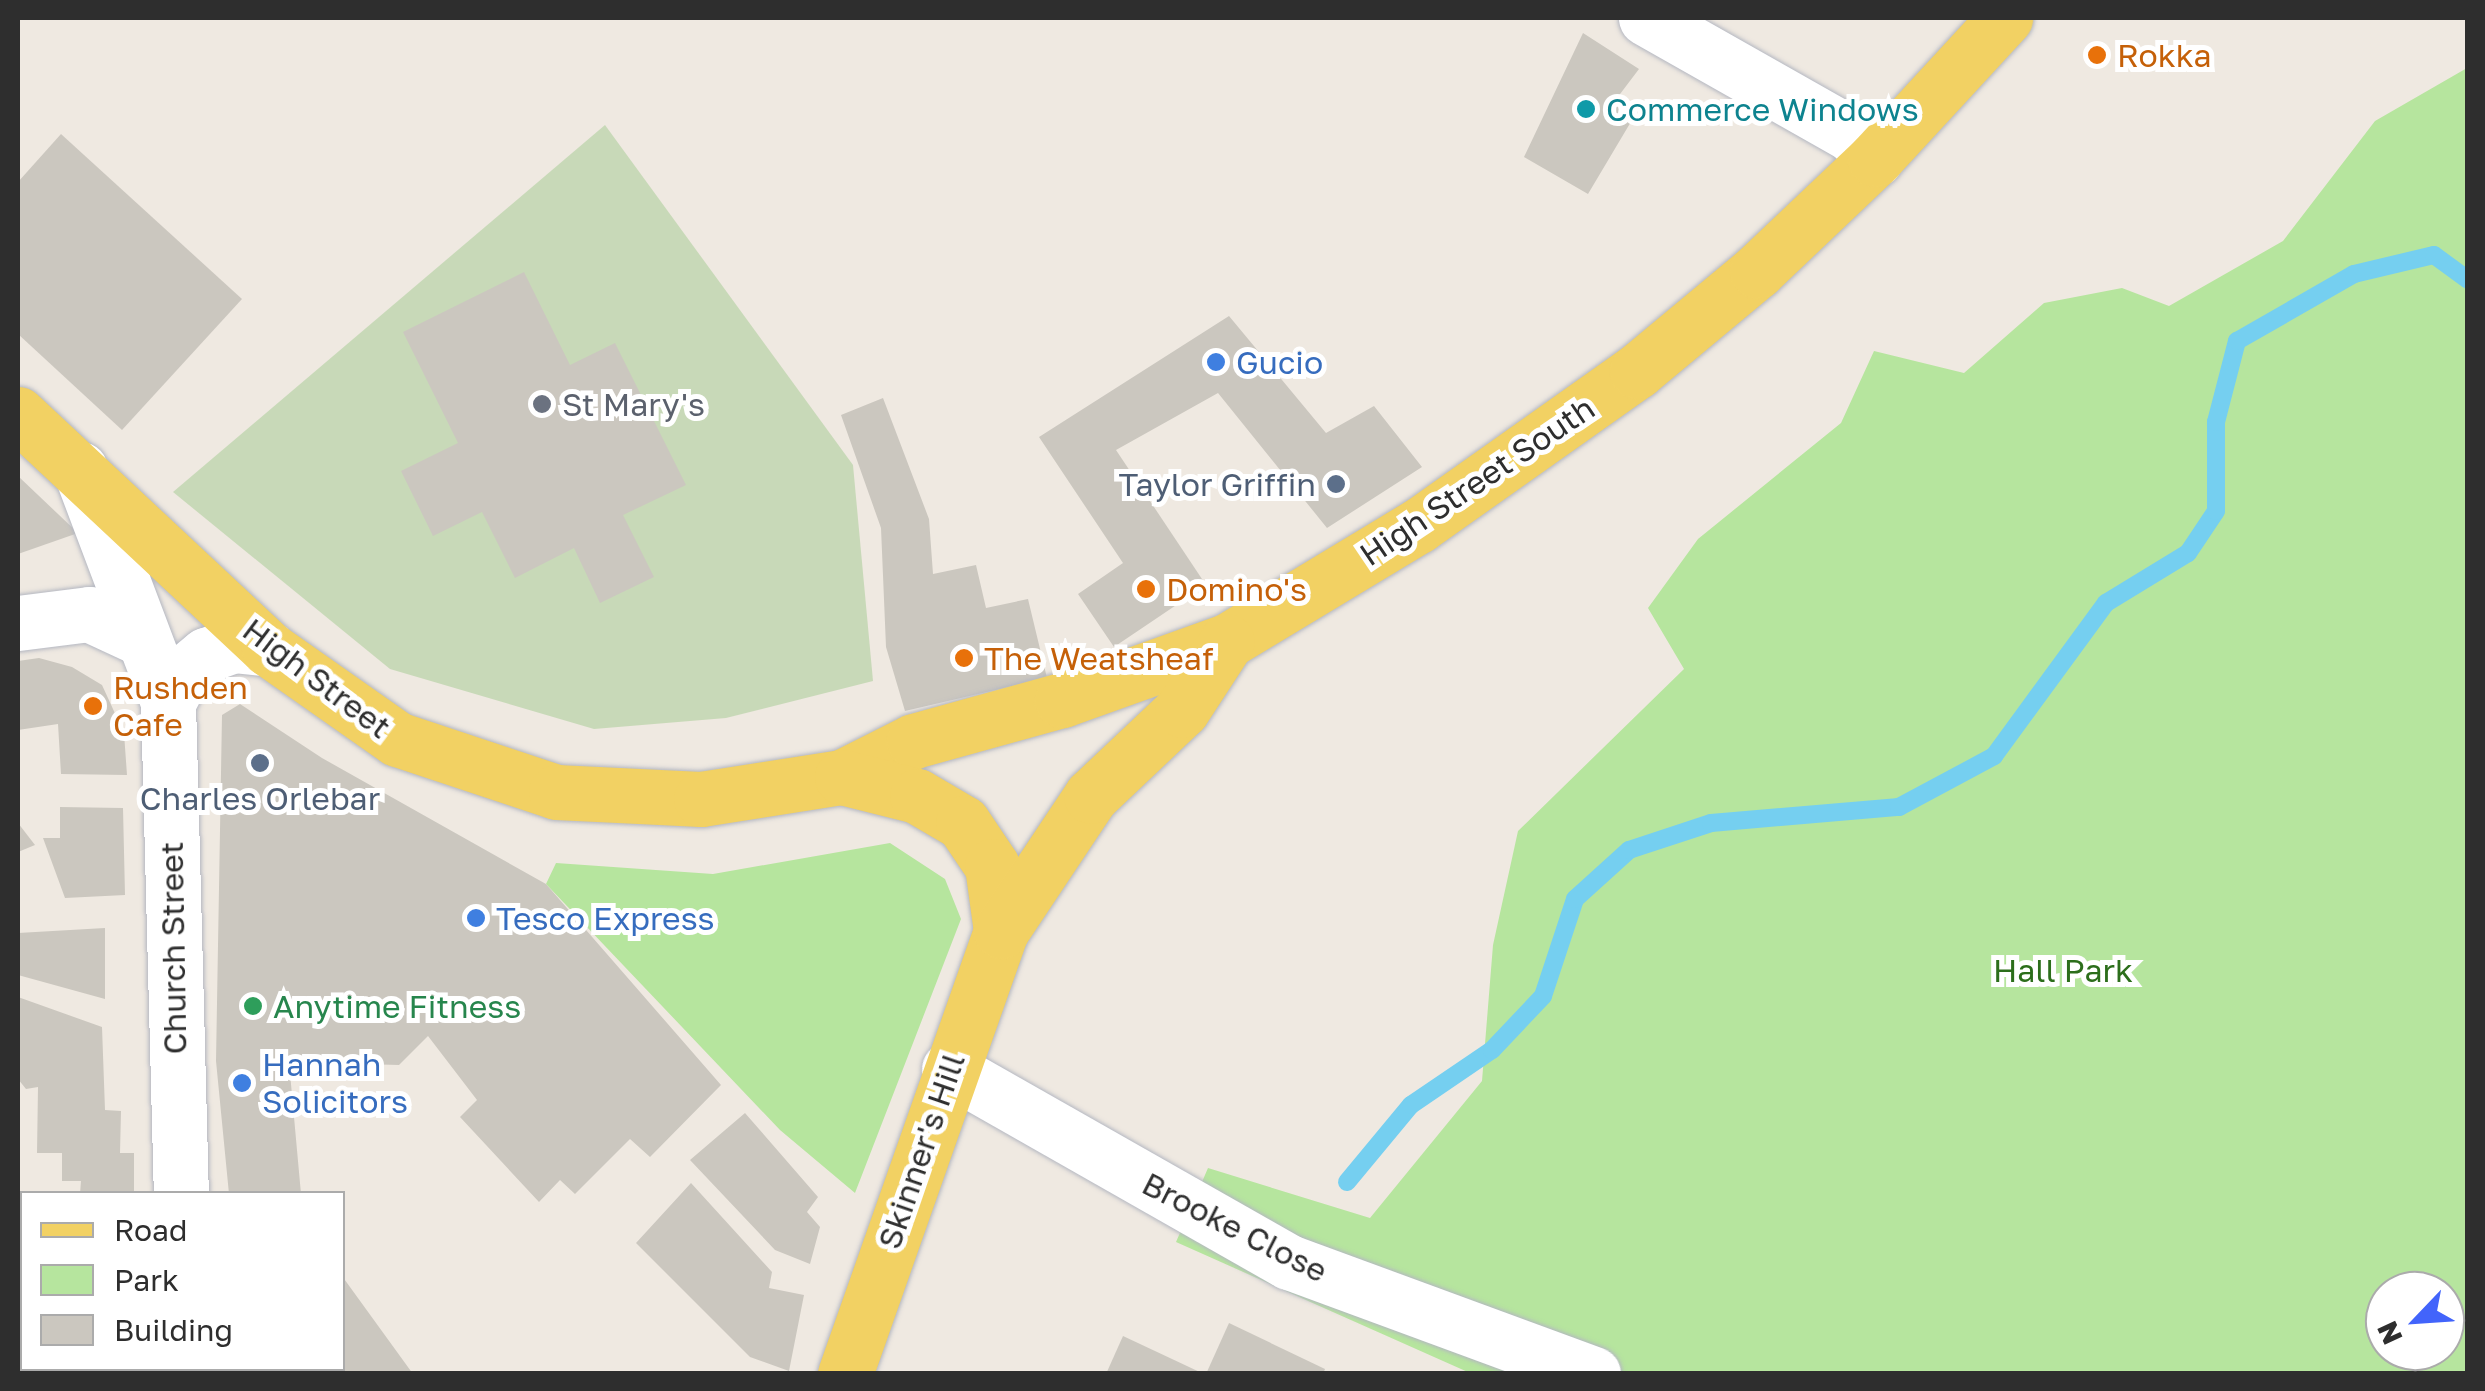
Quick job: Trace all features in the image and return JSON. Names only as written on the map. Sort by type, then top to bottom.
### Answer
[{"type":"main road","name":"High Street South","points":[[842,777],[914,741],[1062,700],[1226,641],[1418,526],[1622,382],[1757,270],[1875,159],[2005,18]]},
{"type":"main road","name":"High Street","points":[[18,414],[270,649],[397,739],[556,792],[700,799],[842,777]]},
{"type":"main road","name":"Skinner's Hill","points":[[845,1374],[948,1069],[1001,930],[1091,796],[1182,710],[1226,641]]},
{"type":"main road","name":"Skinner's Hill","points":[[842,777],[917,796],[963,822],[992,866],[1001,930]]},
{"type":"street","points":[[1646,18],[1852,134],[1875,159]]},
{"type":"street","name":"Church Street","points":[[80,469],[168,702],[182,1191]]},
{"type":"street","points":[[18,622],[89,614],[143,640]]},
{"type":"street","points":[[168,702],[183,674],[206,655],[234,645],[270,649]]},
{"type":"street","name":"Brooke Close","points":[[948,1069],[1289,1262],[1592,1374]]},
{"type":"green space","name":"Hall Park","points":[[2467,68],[2467,1373],[1470,1373],[1176,1242],[1208,1168],[1370,1218],[1482,1081],[1493,945],[1518,831],[1684,669],[1648,608],[1698,539],[1841,423],[1874,351],[1964,373],[2044,303],[2122,288],[2169,306],[2283,241],[2375,121]]},
{"type":"green space","points":[[605,125],[853,465],[873,681],[726,718],[594,729],[390,669],[173,492]]},
{"type":"green space","points":[[890,843],[945,879],[961,919],[855,1193],[780,1130],[546,884],[556,863],[713,874]]},
{"type":"building","name":"Commerce Windows","points":[[1583,33],[1639,69],[1614,102],[1635,115],[1588,194],[1524,157]]},
{"type":"building","points":[[61,134],[242,299],[122,430],[18,334],[18,182]]},
{"type":"building","name":"St Mary's","points":[[524,272],[570,365],[615,343],[686,485],[623,515],[654,577],[600,603],[574,548],[515,578],[482,512],[433,536],[401,471],[458,443],[403,332]]},
{"type":"building","points":[[1229,316],[1326,433],[1374,406],[1422,467],[1327,528],[1218,393],[1116,450],[1206,585],[1114,647],[1078,594],[1123,563],[1039,437]]},
{"type":"building","points":[[883,398],[929,519],[933,574],[976,565],[986,608],[1028,599],[1047,678],[905,711],[886,647],[881,528],[841,415]]},
{"type":"building","points":[[18,476],[78,533],[18,554]]},
{"type":"building","points":[[39,658],[72,667],[102,685],[124,733],[127,775],[61,774],[58,724],[18,730],[18,661]]},
{"type":"building","points":[[240,704],[322,758],[546,884],[721,1085],[650,1157],[630,1139],[575,1194],[560,1180],[539,1202],[460,1117],[477,1100],[428,1036],[399,1065],[289,1062],[301,1191],[229,1191],[216,1061],[222,715]]},
{"type":"building","points":[[60,807],[123,808],[125,895],[65,898],[43,838],[60,838]]},
{"type":"building","points":[[18,823],[35,845],[18,852]]},
{"type":"building","points":[[105,928],[105,999],[18,975],[18,933]]},
{"type":"building","points":[[18,997],[102,1027],[105,1110],[121,1111],[120,1153],[134,1153],[134,1191],[80,1191],[81,1181],[62,1181],[62,1153],[37,1153],[38,1087],[26,1089],[18,1079]]},
{"type":"building","points":[[745,1113],[818,1197],[807,1212],[820,1227],[810,1264],[775,1250],[690,1160]]},
{"type":"building","points":[[691,1183],[772,1272],[769,1288],[804,1295],[789,1371],[750,1357],[636,1243]]},
{"type":"building","points":[[345,1280],[413,1374],[316,1371],[345,1371]]},
{"type":"building","points":[[1229,1323],[1325,1369],[1323,1374],[1206,1374]]},
{"type":"building","points":[[1123,1336],[1204,1374],[1106,1374]]},
{"type":"building","points":[[218,1371],[219,1374],[118,1374]]},
{"type":"waterway","points":[[1347,1182],[1411,1105],[1492,1050],[1543,996],[1575,899],[1629,850],[1711,823],[1899,807],[1994,756],[2106,603],[2188,553],[2216,511],[2216,422],[2237,341],[2354,274],[2434,255],[2468,280]]},
{"type":"place","name":"Rokka","points":[[2097,55]]},
{"type":"place","name":"Commerce Windows","points":[[1586,109]]},
{"type":"place","name":"Gucio","points":[[1216,362]]},
{"type":"place","name":"St Mary's","points":[[542,404]]},
{"type":"place","name":"Taylor Griffin","points":[[1336,484]]},
{"type":"place","name":"Domino's","points":[[1146,589]]},
{"type":"place","name":"The Weatsheaf","points":[[964,658]]},
{"type":"place","name":"Rushden Cafe","points":[[93,706]]},
{"type":"place","name":"Charles Orlebar","points":[[260,763]]},
{"type":"place","name":"Tesco Express","points":[[476,918]]},
{"type":"place","name":"Anytime Fitness","points":[[253,1006]]},
{"type":"place","name":"Hannah Solicitors","points":[[242,1083]]}]
